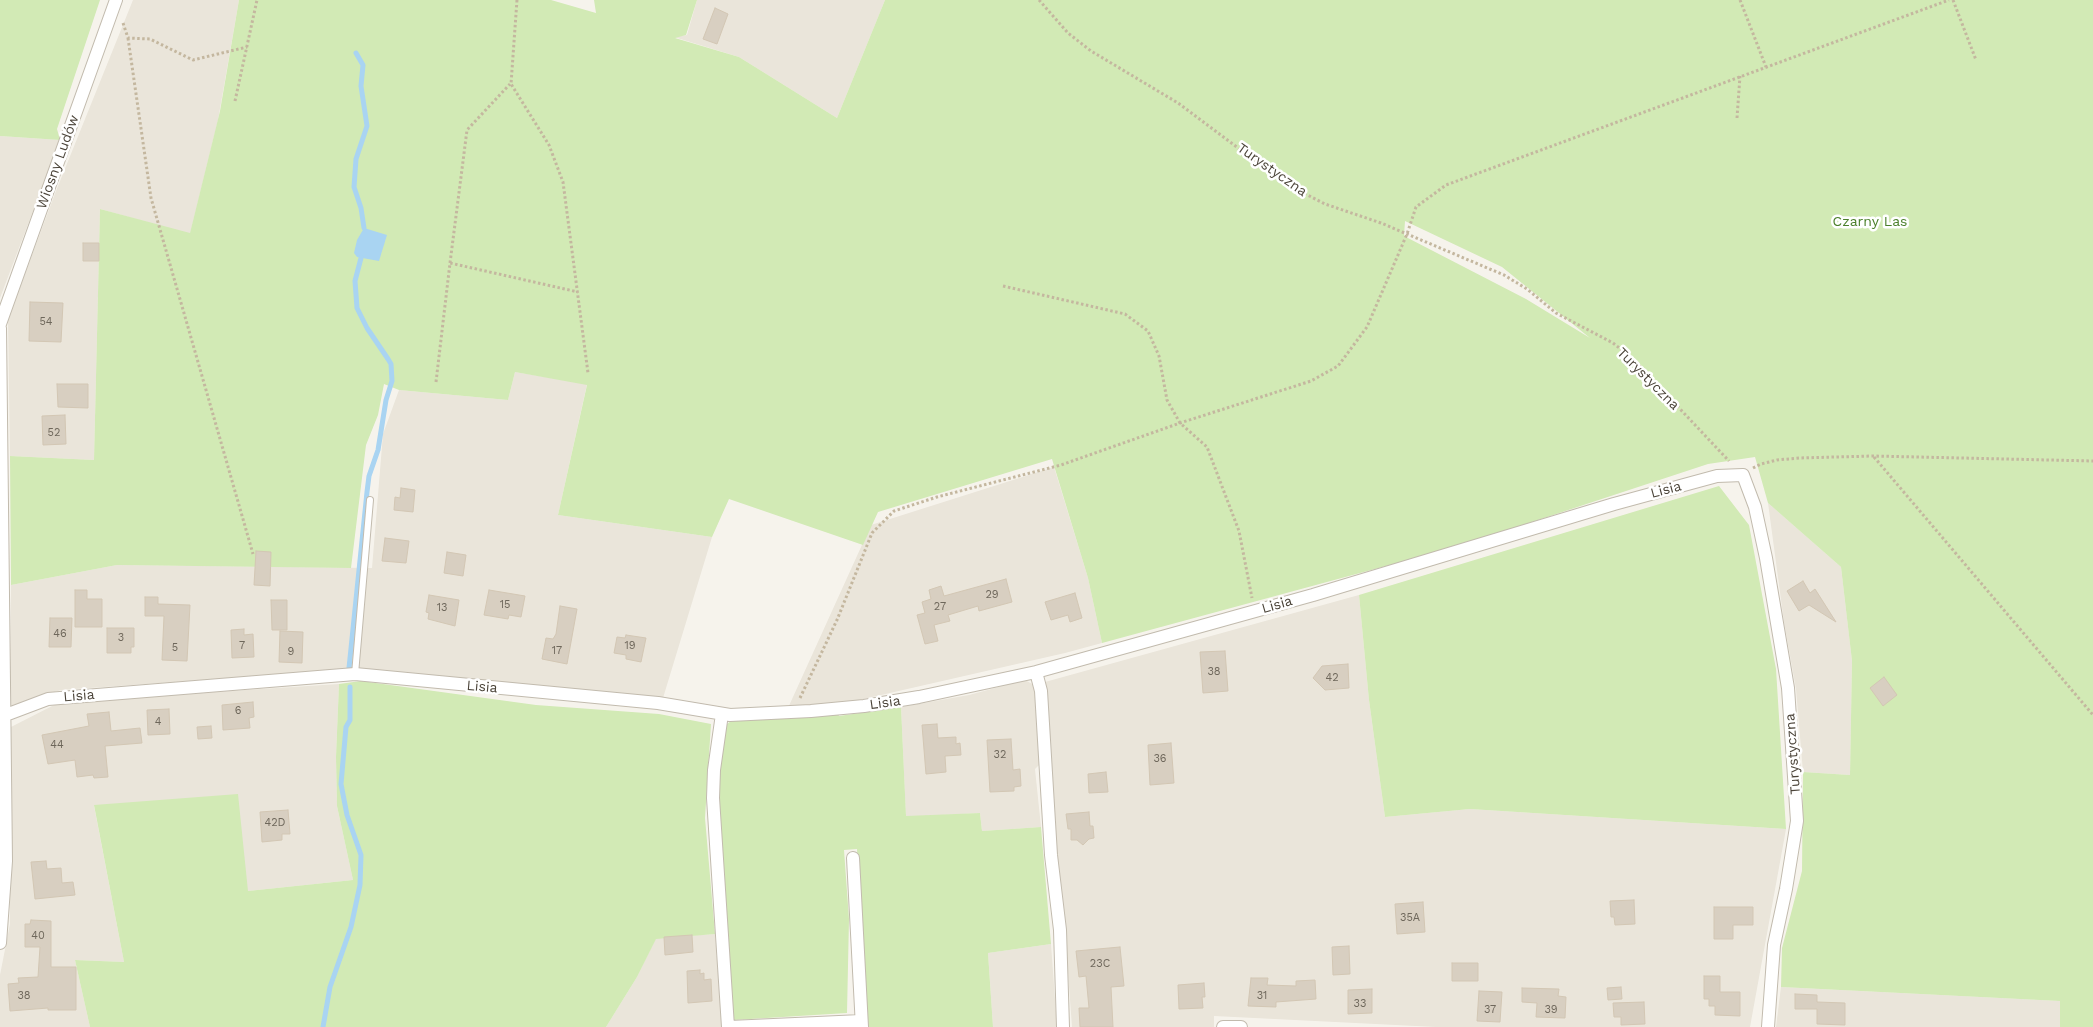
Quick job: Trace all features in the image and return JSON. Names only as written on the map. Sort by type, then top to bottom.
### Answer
[{"type":"street","name":"Wiosny Ludów","points":[[0,943],[6,861],[0,326],[115,1]]},
{"type":"street","name":"Lisia","points":[[3,716],[48,699],[355,674],[658,703],[700,708],[722,714],[836,709],[895,701],[1036,672],[1255,611],[1614,504],[1717,476],[1742,475]]},
{"type":"street","name":"Turystyczna","points":[[1742,475],[1755,507],[1766,558],[1788,688],[1797,821],[1786,889],[1774,945],[1768,1027]]},
{"type":"street","points":[[1036,672],[1041,691],[1052,855],[1060,930],[1063,1027]]},
{"type":"street","points":[[722,714],[714,770],[713,798],[729,1027],[862,1024],[852,858]]},
{"type":"street","points":[[1223,1027],[1241,1027]]},
{"type":"lane","points":[[355,674],[370,500]]},
{"type":"path","points":[[235,101],[258,0]]},
{"type":"path","points":[[517,0],[511,84],[549,145],[563,182],[588,373]]},
{"type":"path","name":"Turystyczna","points":[[1039,0],[1068,33],[1090,51],[1178,103],[1286,184],[1325,204],[1407,234],[1504,275],[1527,289],[1556,313],[1613,343],[1633,359],[1689,421],[1742,475]]},
{"type":"path","points":[[1740,0],[1766,67]]},
{"type":"path","points":[[793,712],[837,620],[872,533],[894,511],[937,497],[1061,465],[1180,423],[1311,381],[1338,366],[1367,327],[1407,234],[1416,207],[1446,185],[1949,0]]},
{"type":"path","points":[[1953,0],[1976,60]]},
{"type":"path","points":[[115,1],[128,38],[151,198],[253,554]]},
{"type":"path","points":[[128,38],[150,39],[193,60],[247,47]]},
{"type":"path","points":[[1737,118],[1740,76]]},
{"type":"path","points":[[436,382],[467,130],[511,84]]},
{"type":"path","points":[[450,263],[578,292]]},
{"type":"path","points":[[1003,286],[1125,314],[1148,331],[1159,356],[1166,400],[1180,423],[1207,447],[1239,531],[1255,611]]},
{"type":"path","points":[[1873,456],[2093,716]]},
{"type":"path","points":[[1742,475],[1761,464],[1777,460],[1873,456],[2093,461]]},
{"type":"shaded area","points":[[133,0],[239,0],[218,120],[190,234],[100,209],[94,460],[10,456],[8,319],[56,191]]},
{"type":"shaded area","points":[[697,0],[885,0],[837,118],[739,57],[674,37],[687,35]]},
{"type":"shaded area","points":[[0,136],[60,140],[0,298]]},
{"type":"shaded area","points":[[515,372],[587,384],[558,515],[712,537],[663,698],[315,672],[61,690],[10,706],[11,585],[117,565],[372,568],[383,434],[399,390],[508,400]]},
{"type":"shaded area","points":[[1054,467],[1088,578],[1102,643],[811,711],[788,708],[871,525]]},
{"type":"shaded area","points":[[1768,503],[1841,567],[1852,661],[1850,775],[1803,772],[1796,689],[1784,622]]},
{"type":"shaded area","points":[[1359,595],[1369,700],[1385,817],[1470,809],[1786,829],[1750,1027],[1436,1027],[1214,1016],[1214,1027],[1072,1027],[1063,903],[1057,866],[1045,682]]},
{"type":"shaded area","points":[[1025,680],[1034,685],[1040,764],[1035,769],[1041,827],[982,831],[980,813],[906,817],[901,707],[969,695]]},
{"type":"shaded area","points":[[339,684],[336,757],[337,806],[353,880],[248,891],[94,806],[124,962],[75,960],[90,1027],[0,1027],[0,975],[10,924],[9,728],[60,702]]},
{"type":"shaded area","points":[[715,934],[722,1027],[606,1027],[637,977],[656,938]]},
{"type":"shaded area","points":[[1051,944],[1057,1027],[993,1027],[988,953]]},
{"type":"shaded area","points":[[1781,987],[2060,1001],[2060,1027],[1776,1027]]},
{"type":"green space","points":[[0,0],[100,0],[57,129],[60,140],[0,136]]},
{"type":"green space","name":"Czarny Las","points":[[239,0],[551,0],[596,13],[594,0],[697,0],[686,35],[675,38],[739,57],[837,118],[885,0],[2093,0],[2093,1027],[2060,1027],[2060,1001],[1781,987],[1782,948],[1802,871],[1803,772],[1850,775],[1852,661],[1841,567],[1768,503],[1755,457],[1708,464],[1456,547],[1102,643],[1088,578],[1052,459],[878,512],[863,545],[729,499],[712,537],[558,515],[587,385],[515,372],[508,400],[399,390],[384,384],[378,415],[366,445],[351,568],[117,565],[11,585],[10,456],[94,460],[100,209],[190,233],[220,111]],"holes":[[[1405,221],[1502,267],[1590,338],[1526,299],[1404,236]]]},
{"type":"green space","points":[[1719,486],[1749,525],[1776,669],[1786,829],[1470,809],[1385,817],[1369,700],[1359,595]]},
{"type":"green space","points":[[361,681],[536,705],[659,714],[711,724],[705,818],[715,934],[656,939],[637,977],[606,1027],[90,1027],[75,960],[124,962],[94,805],[238,794],[248,891],[353,880],[337,806],[336,757],[339,684]]},
{"type":"green space","points":[[901,707],[906,816],[980,813],[982,831],[1041,827],[1051,944],[988,953],[993,1027],[866,1027],[857,849],[844,850],[849,919],[847,1013],[734,1020],[720,854],[718,759],[726,725],[732,720],[837,712],[839,716]]},
{"type":"water","points":[[364,228],[387,235],[379,261],[357,257],[354,253],[357,240]]},
{"type":"building","points":[[715,8],[728,14],[717,44],[703,39]]},
{"type":"building","points":[[83,243],[99,243],[99,261],[83,261]]},
{"type":"building","points":[[30,302],[63,303],[61,342],[29,341]]},
{"type":"building","points":[[57,384],[88,384],[88,408],[58,407]]},
{"type":"building","points":[[65,415],[66,444],[43,445],[42,416]]},
{"type":"building","points":[[401,488],[415,490],[413,512],[394,510],[395,497],[400,498]]},
{"type":"building","points":[[385,538],[409,541],[406,563],[382,561]]},
{"type":"building","points":[[256,551],[271,552],[270,586],[254,585]]},
{"type":"building","points":[[447,552],[466,555],[463,576],[444,573]]},
{"type":"building","points":[[1006,579],[1012,602],[979,611],[978,606],[948,615],[950,621],[934,625],[938,641],[925,644],[917,615],[925,613],[922,602],[931,599],[929,590],[941,586],[944,596]]},
{"type":"building","points":[[1803,581],[1810,593],[1815,589],[1836,622],[1809,605],[1799,611],[1787,591]]},
{"type":"building","points":[[75,590],[87,590],[87,599],[102,599],[102,627],[75,627]]},
{"type":"building","points":[[489,590],[525,596],[521,617],[509,615],[508,619],[484,615]]},
{"type":"building","points":[[1075,593],[1082,618],[1070,622],[1068,615],[1051,620],[1045,602]]},
{"type":"building","points":[[429,595],[459,600],[455,626],[428,619],[429,613],[426,612]]},
{"type":"building","points":[[145,597],[158,597],[158,604],[190,605],[187,661],[162,660],[164,616],[145,616]]},
{"type":"building","points":[[271,600],[287,600],[287,630],[272,630]]},
{"type":"building","points":[[560,606],[577,609],[567,664],[542,659],[546,638],[553,639],[556,634]]},
{"type":"building","points":[[50,618],[72,618],[71,647],[49,647]]},
{"type":"building","points":[[107,628],[134,628],[134,647],[131,647],[131,653],[107,653]]},
{"type":"building","points":[[244,629],[244,635],[253,634],[254,657],[232,658],[231,630]]},
{"type":"building","points":[[280,631],[303,632],[302,663],[279,662]]},
{"type":"building","points":[[626,635],[646,638],[641,662],[626,659],[626,655],[614,653],[617,637],[625,638]]},
{"type":"building","points":[[1225,651],[1228,691],[1203,693],[1200,652]]},
{"type":"building","points":[[1348,664],[1349,688],[1325,690],[1313,678],[1322,666]]},
{"type":"building","points":[[1884,677],[1897,695],[1883,706],[1870,688]]},
{"type":"building","points":[[253,702],[254,717],[249,718],[250,728],[223,730],[222,705]]},
{"type":"building","points":[[169,709],[170,734],[148,735],[147,710]]},
{"type":"building","points":[[109,712],[111,731],[140,728],[142,743],[105,746],[108,777],[94,778],[93,775],[77,777],[75,760],[48,764],[42,735],[89,726],[87,714]]},
{"type":"building","points":[[937,724],[938,738],[956,737],[956,744],[960,743],[961,755],[945,756],[946,772],[926,774],[922,725]]},
{"type":"building","points":[[211,726],[212,738],[198,739],[197,727]]},
{"type":"building","points":[[1011,739],[1013,770],[1020,769],[1021,786],[1014,787],[1014,791],[990,792],[987,740]]},
{"type":"building","points":[[1171,743],[1174,783],[1150,785],[1148,745]]},
{"type":"building","points":[[1106,772],[1108,792],[1089,793],[1088,774]]},
{"type":"building","points":[[288,810],[290,834],[282,834],[282,840],[262,842],[260,812]]},
{"type":"building","points":[[1089,812],[1090,826],[1093,826],[1094,838],[1089,839],[1083,845],[1077,840],[1071,840],[1071,829],[1068,829],[1066,814]]},
{"type":"building","points":[[46,861],[47,869],[61,868],[62,883],[73,882],[75,895],[35,899],[31,862]]},
{"type":"building","points":[[1634,900],[1635,924],[1615,925],[1614,917],[1611,917],[1610,901]]},
{"type":"building","points":[[1423,902],[1425,932],[1397,934],[1395,904]]},
{"type":"building","points":[[1714,907],[1753,907],[1753,925],[1733,925],[1733,939],[1714,939]]},
{"type":"building","points":[[31,920],[51,921],[51,967],[76,967],[76,1010],[48,1010],[48,1008],[10,1011],[8,984],[19,983],[18,978],[38,977],[40,947],[25,947],[25,924],[30,924]]},
{"type":"building","points":[[692,935],[693,952],[665,955],[664,937]]},
{"type":"building","points":[[1349,946],[1350,974],[1333,975],[1332,947]]},
{"type":"building","points":[[1120,947],[1124,986],[1111,987],[1113,1027],[1080,1027],[1079,1008],[1089,1008],[1086,976],[1079,977],[1076,951]]},
{"type":"building","points":[[1452,963],[1478,963],[1478,981],[1452,981]]},
{"type":"building","points":[[700,970],[700,974],[704,973],[704,980],[711,979],[712,1001],[688,1003],[687,971]]},
{"type":"building","points":[[1704,976],[1720,976],[1720,992],[1740,992],[1740,1016],[1715,1015],[1715,1006],[1709,1006],[1709,999],[1704,999]]},
{"type":"building","points":[[1251,978],[1268,978],[1267,985],[1296,986],[1296,981],[1315,980],[1316,999],[1276,1002],[1276,1007],[1248,1006]]},
{"type":"building","points":[[1204,983],[1205,997],[1202,997],[1203,1008],[1179,1009],[1178,985]]},
{"type":"building","points":[[1621,987],[1622,999],[1608,1000],[1607,988]]},
{"type":"building","points":[[1522,988],[1559,989],[1558,996],[1566,997],[1565,1018],[1536,1017],[1537,1003],[1522,1002]]},
{"type":"building","points":[[1372,989],[1372,1013],[1348,1014],[1348,990]]},
{"type":"building","points":[[1479,991],[1502,992],[1500,1022],[1477,1021]]},
{"type":"building","points":[[1795,994],[1817,995],[1817,1002],[1845,1003],[1845,1025],[1817,1024],[1817,1009],[1795,1009]]},
{"type":"building","points":[[1644,1002],[1645,1024],[1621,1025],[1621,1017],[1614,1017],[1613,1003]]},
{"type":"waterway","points":[[356,53],[363,65],[361,86],[367,126],[356,159],[354,187],[361,208],[364,228]]},
{"type":"waterway","points":[[349,668],[369,476],[378,450],[386,400],[392,381],[391,364],[367,328],[357,308],[355,281],[361,258]]},
{"type":"waterway","points":[[323,1027],[330,987],[351,927],[360,885],[361,855],[347,815],[341,784],[346,727],[350,720],[350,687]]}]
